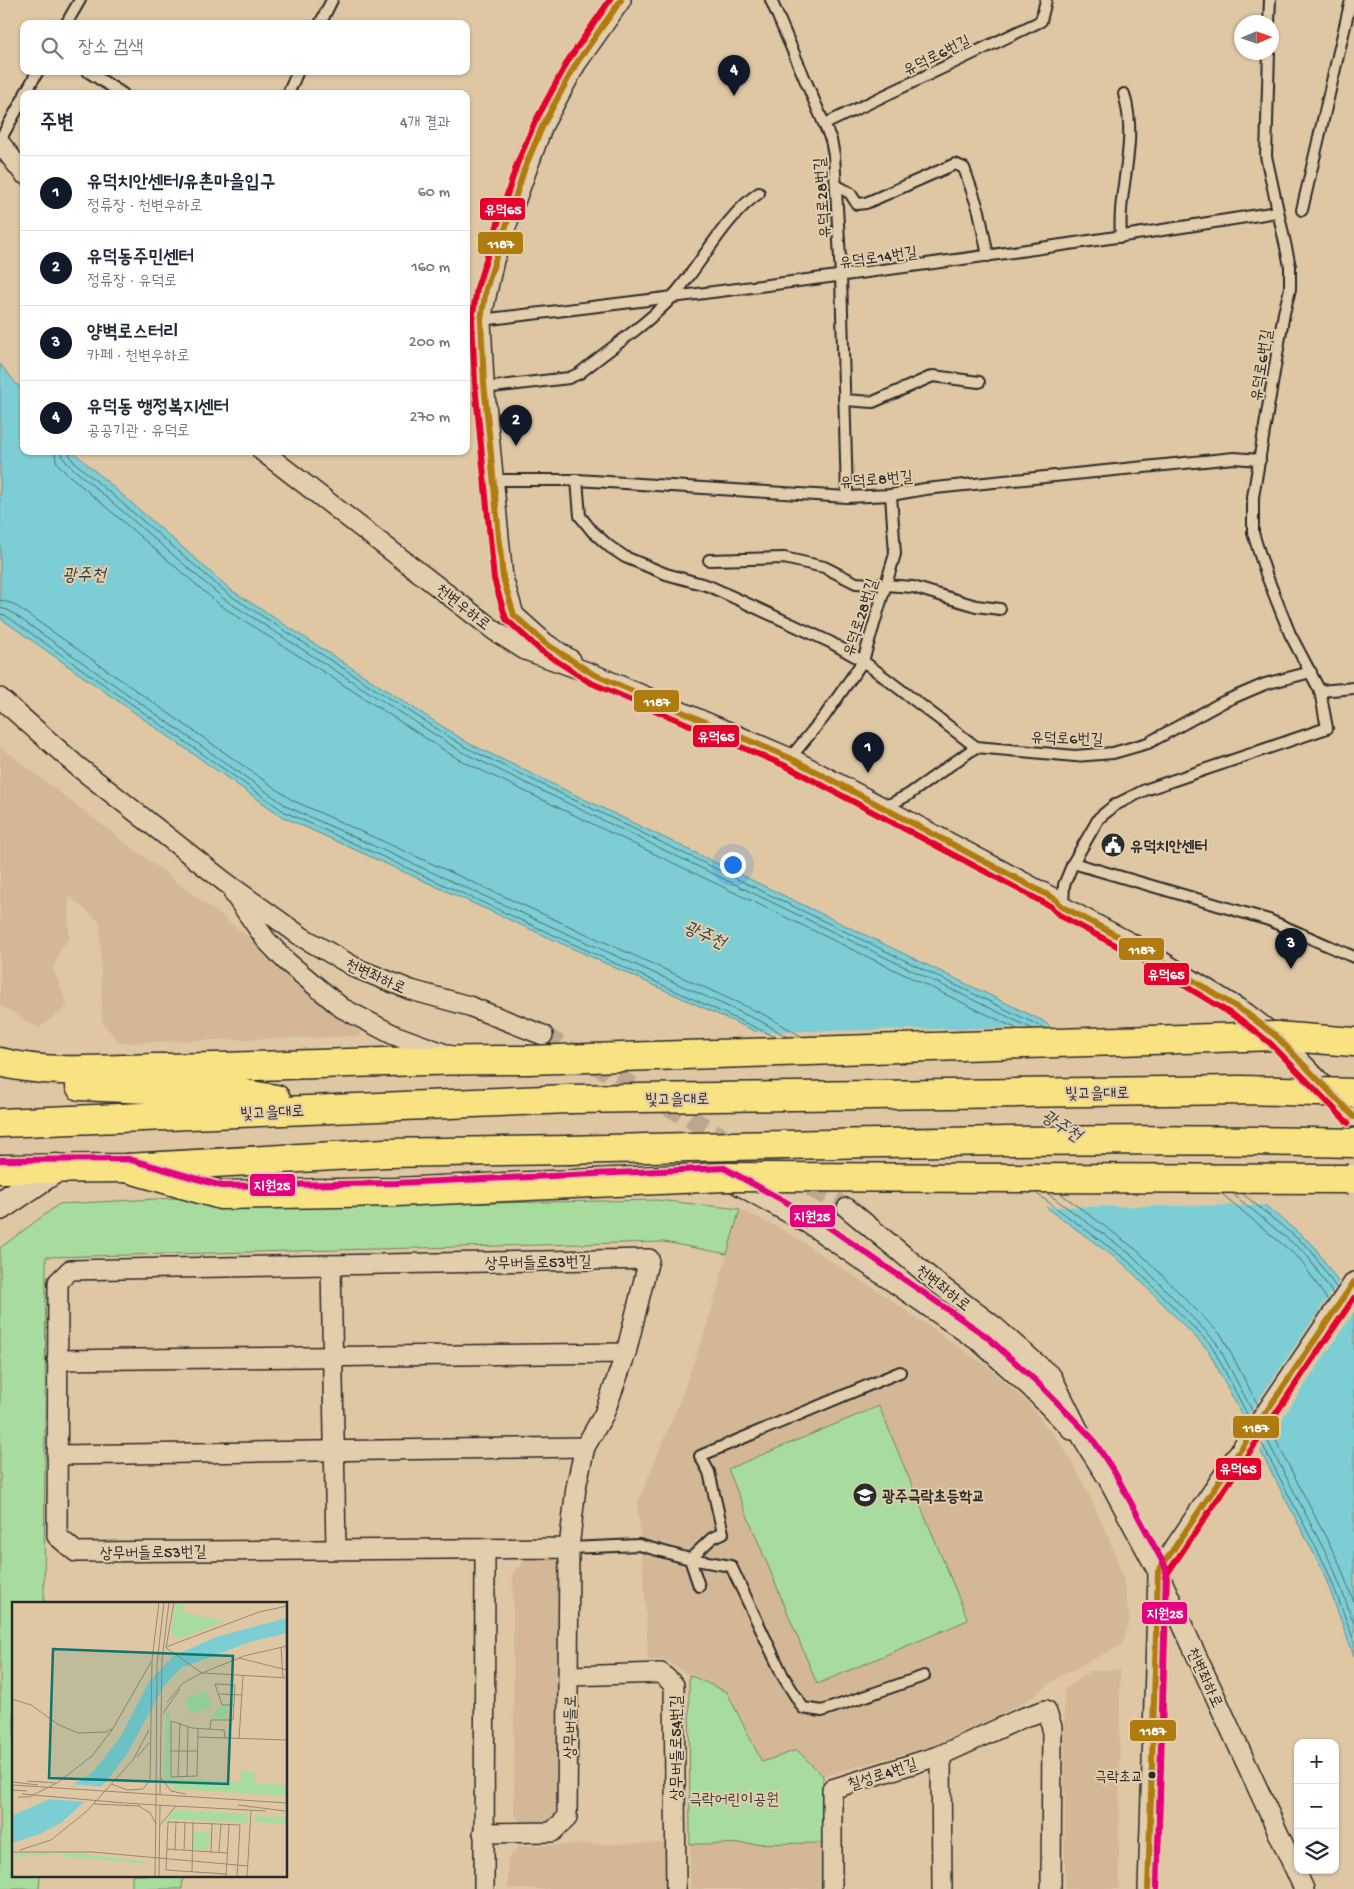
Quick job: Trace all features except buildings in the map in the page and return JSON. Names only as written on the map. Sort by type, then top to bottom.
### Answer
[{"type":"highway","points":[[0,1062],[15,1066],[55,1069],[217,1068],[462,1059],[527,1060],[1276,1036],[1354,1042]]},
{"type":"highway","points":[[0,1076],[41,1085],[238,1093],[334,1108]]},
{"type":"highway","name":"빛고을대로","points":[[0,1123],[569,1099],[1242,1090],[1354,1093]]},
{"type":"highway","points":[[0,1169],[126,1168],[386,1153],[842,1143],[1280,1141],[1354,1143]]},
{"type":"highway","points":[[126,1168],[221,1195],[396,1192],[724,1177],[1351,1179]]},
{"type":"main road","points":[[0,1206],[56,1168]]},
{"type":"street","points":[[593,674],[545,643],[514,615],[502,578],[484,388],[473,315],[494,260],[525,167],[543,124],[576,64],[621,0]]},
{"type":"street","points":[[0,141],[20,168]]},
{"type":"street","name":"천변우하로","points":[[267,455],[510,641],[525,650],[593,674],[790,758],[1054,899],[1062,907],[1149,953],[1246,1013],[1276,1036],[1354,1117]]},
{"type":"street","name":"천변좌하로","points":[[0,698],[70,760],[225,882],[302,937],[358,968],[411,990],[469,1006],[543,1035]]},
{"type":"street","name":"천변좌하로","points":[[225,882],[266,940],[286,961],[342,1008],[394,1035],[462,1059]]},
{"type":"street","name":"천변좌하로","points":[[724,1177],[812,1226],[981,1343],[1031,1388],[1085,1443]]},
{"type":"street","name":"천변좌하로","points":[[847,1208],[936,1282],[994,1326],[1052,1377],[1085,1443],[1106,1477],[1158,1572],[1304,1889]]},
{"type":"street","name":"상무버들로53번길","points":[[485,1549],[76,1552],[57,1536],[58,1282],[70,1270],[649,1258],[626,1353],[604,1414],[585,1447],[576,1487],[570,1548]]},
{"type":"street","points":[[331,1265],[336,1549]]},
{"type":"street","points":[[1148,1889],[1158,1572],[1354,1282]]},
{"type":"street","points":[[57,1360],[626,1353]]},
{"type":"street","points":[[56,1455],[585,1447]]},
{"type":"street","points":[[484,1889],[485,1549],[570,1548]]},
{"type":"street","name":"상무버들로","points":[[483,1833],[552,1832],[567,1818],[570,1548]]},
{"type":"street","name":"상무버들로54번길","points":[[570,1676],[661,1674],[674,1685],[676,1889]]},
{"type":"street","name":"칠성로4번길","points":[[832,1889],[832,1789],[941,1755],[1022,1718],[1046,1710],[1052,1727],[1051,1889]]},
{"type":"street","name":"칠성로4번길","points":[[941,1755],[942,1889]]},
{"type":"lane","points":[[68,20],[80,0]]},
{"type":"lane","points":[[322,20],[332,0]]},
{"type":"lane","name":"유덕로28번길","points":[[771,0],[831,140],[837,186],[841,276],[846,497]]},
{"type":"lane","name":"유덕로6번길","points":[[824,124],[1041,21],[1046,0]]},
{"type":"lane","points":[[1269,15],[1270,0]]},
{"type":"lane","points":[[1302,210],[1351,0]]},
{"type":"lane","name":"유덕로6번길","points":[[1073,863],[1099,818],[1124,800],[1171,780],[1327,728],[1320,691],[1290,634],[1266,574],[1253,533],[1253,497],[1284,313],[1290,288],[1287,242],[1277,212],[1266,156],[1268,60]]},
{"type":"lane","points":[[28,90],[36,75]]},
{"type":"lane","points":[[93,75],[117,90]]},
{"type":"lane","points":[[290,90],[296,75]]},
{"type":"lane","points":[[1121,237],[1120,215],[1130,154],[1129,120],[1124,94]]},
{"type":"lane","points":[[0,141],[20,104]]},
{"type":"lane","points":[[837,186],[850,193],[857,204],[866,204],[955,164],[960,165],[964,168],[977,204],[988,256]]},
{"type":"lane","points":[[484,388],[569,378],[580,373],[672,298],[700,258],[748,200],[758,193]]},
{"type":"lane","name":"유덕로14번길","points":[[473,315],[672,298],[988,256],[1277,212]]},
{"type":"lane","points":[[844,400],[873,402],[933,376],[979,382]]},
{"type":"lane","name":"유덕로8번길","points":[[493,480],[577,480],[846,497],[891,495],[925,489],[1234,458],[1260,460]]},
{"type":"lane","points":[[577,480],[580,516],[592,531],[610,547],[625,556],[666,574],[709,586],[830,642],[864,660],[976,747],[885,808]]},
{"type":"lane","name":"유덕로28번길","points":[[790,758],[824,717],[864,660],[895,554],[891,495]]},
{"type":"lane","points":[[709,560],[784,558],[824,567],[856,583],[913,587],[976,606],[1000,609]]},
{"type":"lane","name":"유덕로6번길","points":[[976,747],[1075,756],[1113,753],[1148,743],[1223,702],[1265,684],[1311,672]]},
{"type":"lane","points":[[1320,691],[1354,688]]},
{"type":"lane","points":[[1062,907],[1064,885],[1073,863],[1268,920],[1354,956]]},
{"type":"lane","points":[[690,1559],[712,1538],[723,1533],[709,1472],[700,1456],[900,1372]]},
{"type":"lane","points":[[570,1548],[639,1545],[690,1559],[731,1566],[783,1676],[803,1708],[822,1710],[924,1676]]},
{"type":"lane","points":[[690,1559],[699,1586]]},
{"type":"shaded area","points":[[0,747],[248,936],[293,981],[337,1016],[363,1029],[359,1036],[120,1043],[102,1022],[100,922],[69,896],[69,939],[61,948],[53,969],[68,1006],[39,1028],[0,1005]]},
{"type":"shaded area","name":"광주극락초등학교","points":[[740,1209],[785,1231],[881,1293],[991,1369],[1027,1402],[1062,1445],[1085,1486],[1107,1533],[1123,1577],[1130,1620],[1122,1645],[1062,1675],[1026,1701],[979,1726],[939,1744],[823,1776],[797,1751],[762,1762],[727,1692],[689,1675],[665,1660],[648,1660],[645,1593],[637,1504],[678,1405],[706,1329]]},
{"type":"shaded area","points":[[553,1558],[563,1566],[558,1814],[547,1824],[523,1824],[514,1815],[513,1573],[526,1559]]},
{"type":"shaded area","points":[[1120,1669],[1119,1889],[1065,1889],[1064,1690],[1090,1671]]},
{"type":"shaded area","points":[[665,1843],[665,1889],[508,1889],[508,1859],[519,1846]]},
{"type":"shaded area","points":[[823,1843],[823,1889],[690,1889],[690,1844]]},
{"type":"green space","points":[[176,1198],[227,1208],[657,1200],[740,1209],[727,1254],[664,1242],[46,1257],[44,1602],[12,1602],[12,1876],[40,1876],[39,1889],[0,1889],[0,1248],[59,1204]]},
{"type":"green space","points":[[879,1406],[968,1620],[817,1684],[728,1469]]},
{"type":"green space","name":"극락어린이공원","points":[[689,1675],[727,1692],[762,1762],[797,1750],[823,1776],[823,1843],[690,1844]]},
{"type":"green space","points":[[132,1876],[183,1876],[182,1889],[132,1889]]},
{"type":"water","name":"광주천","points":[[0,364],[20,388],[20,455],[77,455],[231,590],[468,743],[1043,1021],[1314,1246],[1354,1306],[1354,1656],[1323,1571],[1208,1350],[1125,1265],[1004,1176],[759,1033],[283,817],[0,618]]},
{"type":"pier","points":[[1055,1027],[1269,1205],[1043,1207],[1003,1178],[750,1032]]},
{"type":"pier","points":[[1340,1280],[1354,1301],[1354,1312],[1259,1453],[1243,1423]]},
{"type":"tunnel","points":[[543,1035],[847,1208]]},
{"type":"transit line","name":"유덕65","points":[[610,0],[569,59],[535,122],[517,164],[477,288],[472,320],[475,384],[494,579],[506,619],[540,650],[589,682],[786,766],[1050,906],[1059,915],[1136,956],[1241,1020],[1270,1043],[1348,1123]]},
{"type":"transit line","name":"1187","points":[[621,0],[576,64],[543,125],[525,167],[486,289],[481,320],[484,383],[503,578],[514,615],[545,643],[593,674],[790,758],[1055,899],[1063,907],[1140,948],[1246,1013],[1276,1036],[1354,1117]]},
{"type":"transit line","name":"지원25","points":[[0,1160],[128,1159],[222,1186],[396,1183],[724,1168],[817,1219],[986,1336],[1037,1382],[1092,1438],[1115,1473],[1166,1568],[1157,1889]]},
{"type":"transit line","name":"1187","points":[[1158,1572],[1354,1282]]},
{"type":"transit line","name":"유덕65","points":[[1165,1577],[1354,1298]]},
{"type":"transit line","name":"1187","points":[[1148,1889],[1158,1572]]},
{"type":"transit line","name":"유덕65","points":[[1157,1889],[1167,1572]]},
{"type":"place","name":"유덕동 행정복지센터","points":[[734,96]]},
{"type":"place","name":"유덕동주민센터","points":[[516,446]]},
{"type":"place","name":"유덕치안센터/유촌마을입구","points":[[868,773]]},
{"type":"place","name":"유덕치안센터","points":[[1113,845]]},
{"type":"place","name":"양벽로스터리","points":[[1291,969]]},
{"type":"place","name":"광주극락초등학교","points":[[865,1495]]},
{"type":"place","name":"극락초교","points":[[1152,1775]]}]
